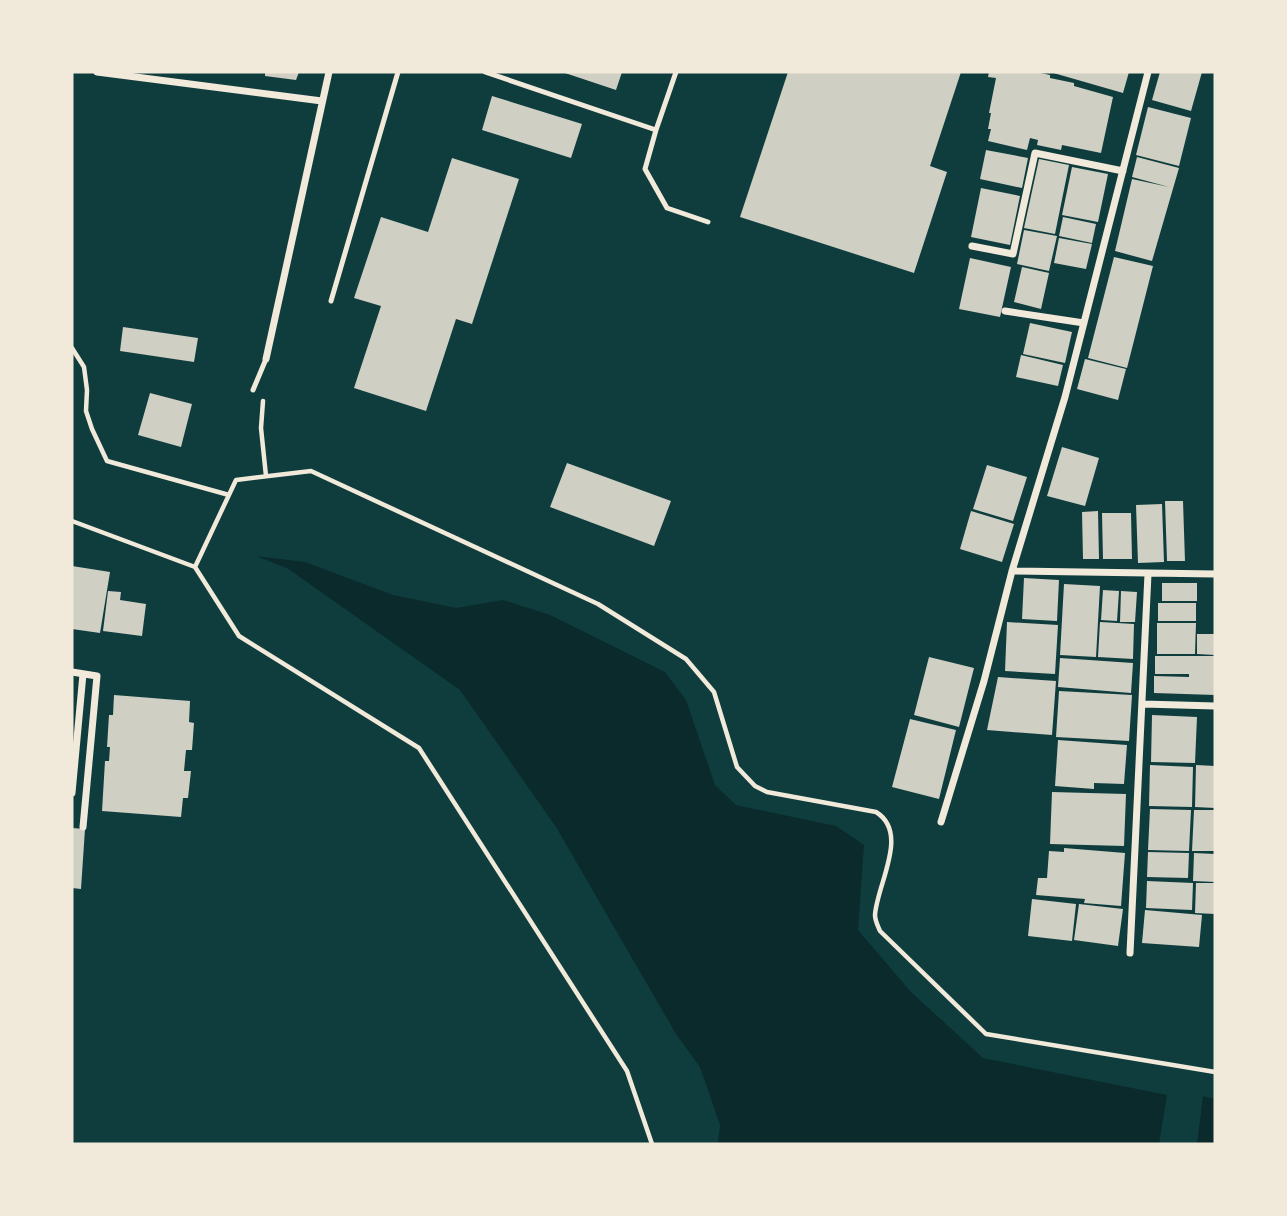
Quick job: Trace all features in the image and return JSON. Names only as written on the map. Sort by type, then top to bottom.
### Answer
[{"type":"street","points":[[97,72],[321,101]]},
{"type":"street","points":[[266,359],[329,72]]},
{"type":"street","points":[[941,822],[984,681],[1012,571],[1065,397],[1148,72]]},
{"type":"street","points":[[972,246],[1013,254],[1035,153],[1123,171]]},
{"type":"street","points":[[1005,311],[1084,323]]},
{"type":"street","points":[[1012,571],[1215,574]]},
{"type":"street","points":[[1130,953],[1148,574]]},
{"type":"street","points":[[72,672],[97,676],[83,827]]},
{"type":"street","points":[[72,793],[83,674]]},
{"type":"street","points":[[1143,704],[1215,706]]},
{"type":"lane","points":[[331,301],[398,72]]},
{"type":"lane","points":[[485,72],[656,130]]},
{"type":"lane","points":[[676,72],[645,169],[667,208],[708,222]]},
{"type":"lane","points":[[253,390],[266,359]]},
{"type":"path","points":[[72,348],[84,367],[86,411],[107,461],[229,495]]},
{"type":"path","points":[[263,401],[261,428],[266,476]]},
{"type":"path","points":[[195,567],[236,480],[311,471],[598,604],[686,659],[714,692],[737,766],[755,786],[768,792],[876,812],[887,821],[892,843],[874,918],[880,931],[986,1034],[1215,1072]]},
{"type":"path","points":[[72,521],[195,567],[239,636],[419,748],[627,1071],[652,1144]]},
{"type":"water","points":[[256,556],[305,562],[393,595],[456,608],[503,600],[550,615],[665,672],[686,700],[715,785],[736,805],[836,826],[864,845],[858,930],[911,992],[983,1058],[1167,1095],[1159,1144],[718,1144],[720,1125],[700,1067],[676,1034],[556,827],[460,690],[287,568]]},
{"type":"water","points":[[1203,1096],[1215,1099],[1215,1144],[1197,1144]]},
{"type":"building","points":[[265,72],[299,72],[296,80],[265,76]]},
{"type":"building","points":[[562,72],[622,72],[616,90]]},
{"type":"building","points":[[788,72],[961,72],[930,166],[947,172],[914,273],[740,217]]},
{"type":"building","points":[[989,72],[1036,72],[1113,97],[1101,153],[1062,145],[1061,150],[1037,145],[1038,140],[1030,138],[1027,150],[988,141],[991,129],[988,129],[989,113],[996,78],[988,77]]},
{"type":"building","points":[[1050,72],[1129,72],[1123,93]]},
{"type":"building","points":[[1160,72],[1202,72],[1191,111],[1152,100]]},
{"type":"building","points":[[492,96],[582,124],[571,158],[482,130]]},
{"type":"building","points":[[1148,107],[1191,118],[1179,166],[1136,155]]},
{"type":"building","points":[[986,150],[1028,158],[1022,188],[980,179]]},
{"type":"building","points":[[1137,157],[1179,168],[1152,261],[1115,251],[1132,179],[1169,187],[1132,177]]},
{"type":"building","points":[[452,158],[519,179],[472,324],[456,319],[426,411],[354,388],[381,306],[354,298],[381,217],[428,232]]},
{"type":"building","points":[[1039,159],[1069,165],[1055,234],[1024,228]]},
{"type":"building","points":[[1072,167],[1108,174],[1098,222],[1062,215]]},
{"type":"building","points":[[981,188],[1020,196],[1010,245],[971,237]]},
{"type":"building","points":[[1063,217],[1096,224],[1092,243],[1059,236]]},
{"type":"building","points":[[1024,230],[1057,236],[1049,271],[1017,264]]},
{"type":"building","points":[[1059,238],[1092,244],[1086,269],[1054,263]]},
{"type":"building","points":[[1114,257],[1153,266],[1127,368],[1088,358]]},
{"type":"building","points":[[970,258],[1011,267],[1000,317],[959,309]]},
{"type":"building","points":[[1022,267],[1049,273],[1041,309],[1014,302]]},
{"type":"building","points":[[1030,323],[1072,332],[1065,363],[1023,354]]},
{"type":"building","points":[[123,327],[198,338],[194,362],[120,351]]},
{"type":"building","points":[[1021,355],[1063,365],[1058,386],[1016,377]]},
{"type":"building","points":[[1085,359],[1126,369],[1118,400],[1077,389]]},
{"type":"building","points":[[150,393],[192,404],[181,447],[138,435]]},
{"type":"building","points":[[1062,447],[1099,458],[1085,506],[1047,496]]},
{"type":"building","points":[[567,463],[671,501],[654,546],[550,507]]},
{"type":"building","points":[[987,465],[1027,477],[1013,521],[973,509]]},
{"type":"building","points":[[1165,501],[1183,501],[1185,561],[1167,561]]},
{"type":"building","points":[[1162,504],[1164,562],[1138,563],[1136,505]]},
{"type":"building","points":[[971,511],[1014,524],[1002,562],[960,549]]},
{"type":"building","points":[[1098,511],[1099,559],[1083,559],[1082,512]]},
{"type":"building","points":[[1102,513],[1131,513],[1132,559],[1103,559]]},
{"type":"building","points":[[72,566],[110,572],[100,633],[72,629]]},
{"type":"building","points":[[1024,578],[1059,580],[1057,621],[1022,619]]},
{"type":"building","points":[[1162,583],[1197,583],[1197,601],[1162,601]]},
{"type":"building","points":[[1064,584],[1100,586],[1096,657],[1060,655]]},
{"type":"building","points":[[1103,590],[1119,591],[1117,621],[1101,620]]},
{"type":"building","points":[[108,591],[121,592],[120,600],[146,604],[142,636],[103,631]]},
{"type":"building","points":[[1121,591],[1137,592],[1135,622],[1120,622]]},
{"type":"building","points":[[1158,603],[1196,603],[1196,621],[1158,621]]},
{"type":"building","points":[[1007,622],[1058,625],[1055,674],[1005,671]]},
{"type":"building","points":[[1100,622],[1134,624],[1133,659],[1098,657]]},
{"type":"building","points":[[1157,623],[1196,623],[1195,654],[1157,654]]},
{"type":"building","points":[[1197,634],[1215,634],[1215,655],[1197,654]]},
{"type":"building","points":[[1155,656],[1215,656],[1215,695],[1154,693],[1154,676],[1189,677],[1189,674],[1155,674]]},
{"type":"building","points":[[929,657],[974,668],[959,727],[914,715]]},
{"type":"building","points":[[1060,658],[1133,663],[1131,693],[1058,687]]},
{"type":"building","points":[[998,677],[1056,681],[1052,735],[987,730]]},
{"type":"building","points":[[1059,691],[1132,695],[1129,741],[1056,737]]},
{"type":"building","points":[[114,695],[190,701],[189,722],[194,723],[192,750],[186,750],[184,771],[191,771],[188,798],[183,798],[181,817],[102,811],[105,761],[109,761],[109,715],[113,715]]},
{"type":"building","points":[[1152,715],[1197,717],[1195,763],[1151,762]]},
{"type":"building","points":[[910,719],[956,730],[939,799],[892,787]]},
{"type":"building","points":[[1058,740],[1127,745],[1124,784],[1094,783],[1094,789],[1055,786]]},
{"type":"building","points":[[1150,765],[1193,767],[1192,807],[1149,806]]},
{"type":"building","points":[[1196,765],[1215,766],[1215,808],[1195,807]]},
{"type":"building","points":[[1052,792],[1126,794],[1124,846],[1050,844]]},
{"type":"building","points":[[1150,809],[1191,810],[1189,851],[1148,850]]},
{"type":"building","points":[[1194,810],[1215,810],[1215,851],[1192,851]]},
{"type":"building","points":[[72,828],[85,829],[81,889],[72,888]]},
{"type":"building","points":[[1064,848],[1125,853],[1121,906],[1084,903],[1085,899],[1036,895],[1038,878],[1047,878],[1049,851],[1064,852]]},
{"type":"building","points":[[1148,852],[1189,853],[1188,878],[1147,877]]},
{"type":"building","points":[[1194,853],[1215,854],[1215,882],[1193,881]]},
{"type":"building","points":[[1147,881],[1193,883],[1192,910],[1146,908]]},
{"type":"building","points":[[1196,883],[1215,883],[1215,914],[1195,913]]},
{"type":"building","points":[[1032,899],[1076,904],[1072,941],[1028,936]]},
{"type":"building","points":[[1079,904],[1123,909],[1118,946],[1074,940]]},
{"type":"building","points":[[1145,910],[1202,915],[1199,947],[1142,943]]}]
